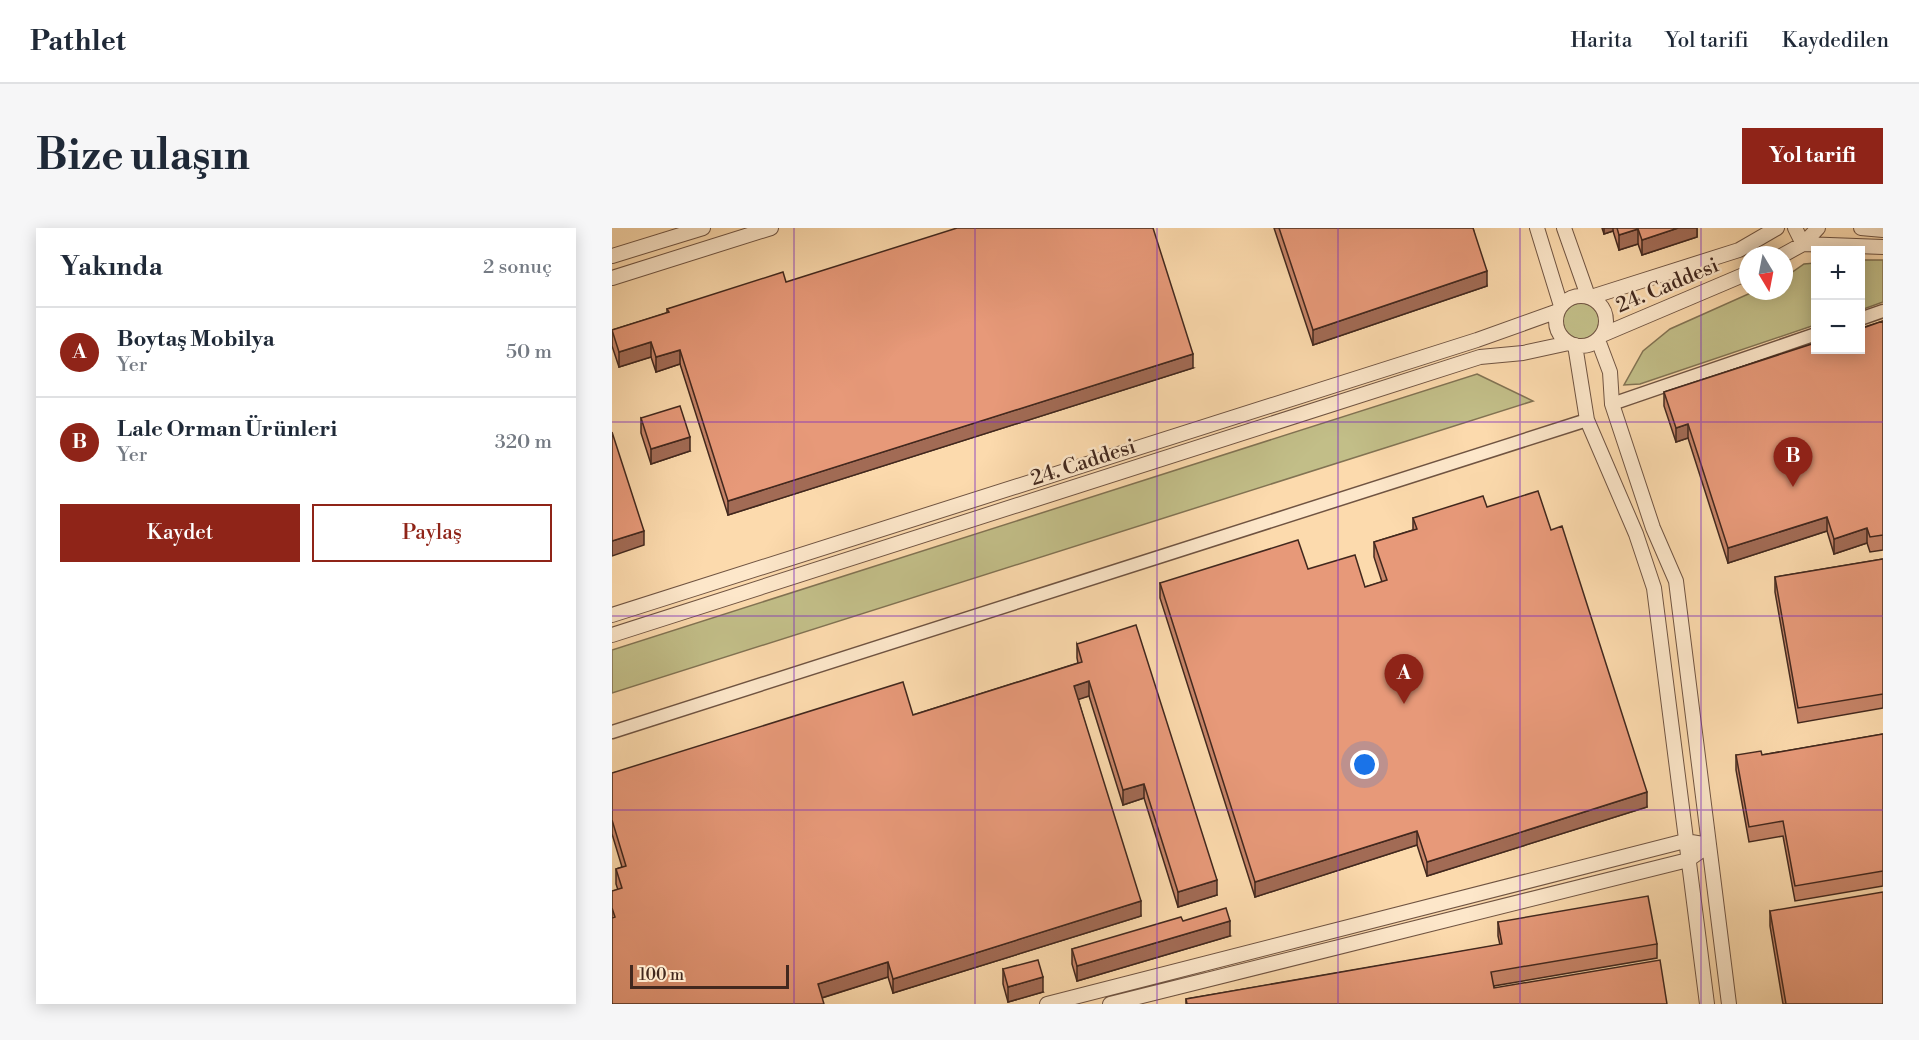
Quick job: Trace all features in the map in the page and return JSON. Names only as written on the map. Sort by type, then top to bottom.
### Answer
[{"type":"street","points":[[633,272],[619,254],[703,228]]},
{"type":"street","points":[[612,278],[771,228]]},
{"type":"street","points":[[1537,228],[1559,309],[1557,329],[1572,344],[1587,420],[1636,534],[1654,588],[1707,1004]]},
{"type":"street","points":[[1564,228],[1590,297]]},
{"type":"street","name":"24. Caddesi","points":[[1590,297],[1739,250],[1777,228]]},
{"type":"street","points":[[1795,228],[1803,244]]},
{"type":"street","points":[[1793,250],[1803,244],[1818,228]]},
{"type":"street","points":[[1861,228],[1883,230]]},
{"type":"street","points":[[1803,244],[1883,247]]},
{"type":"street","name":"24. Caddesi","points":[[1600,338],[1739,277]]},
{"type":"street","points":[[1559,309],[1570,298],[1590,297],[1599,302],[1605,312],[1606,324],[1600,338],[1587,345],[1572,344]]},
{"type":"street","name":"24. Caddesi","points":[[612,615],[1477,340],[1559,309]]},
{"type":"street","points":[[1865,317],[1883,311]]},
{"type":"street","points":[[1612,404],[1811,335]]},
{"type":"street","points":[[1600,338],[1610,372],[1612,404],[1653,528],[1676,582],[1729,1004]]},
{"type":"street","name":"24. Caddesi","points":[[612,634],[1480,357],[1523,353],[1572,344]]},
{"type":"street","points":[[612,732],[1587,420]]},
{"type":"street","points":[[1047,1004],[1084,1001],[1685,841],[1709,845]]},
{"type":"street","points":[[1110,1004],[1688,860],[1709,845]]},
{"type":"shaded area","points":[[1865,260],[1883,260],[1883,302],[1865,309]]},
{"type":"shaded area","points":[[1811,263],[1811,326],[1640,384],[1624,385],[1643,351],[1670,329],[1739,298],[1739,300],[1793,300],[1793,272],[1804,264]]},
{"type":"shaded area","points":[[1581,303],[1594,308],[1599,321],[1594,334],[1581,339],[1568,334],[1563,321],[1568,308]]},
{"type":"shaded area","points":[[1477,374],[1533,401],[612,693],[612,650]]},
{"type":"building","points":[[957,228],[1153,228],[1193,354],[728,501],[680,350],[656,357],[651,342],[619,352],[612,330],[669,312],[667,309],[783,272],[786,282]]},
{"type":"building","points":[[1279,228],[1473,228],[1487,271],[1313,330]]},
{"type":"building","points":[[1617,228],[1678,228],[1642,240],[1638,229],[1619,235]]},
{"type":"building","points":[[1883,321],[1883,535],[1870,537],[1867,528],[1834,539],[1827,517],[1728,548],[1688,424],[1676,428],[1664,392],[1811,344],[1811,354],[1865,354],[1865,327]]},
{"type":"building","points":[[680,406],[690,437],[651,449],[641,418]]},
{"type":"building","points":[[612,432],[644,531],[612,541]]},
{"type":"building","points":[[1538,491],[1551,530],[1562,526],[1647,792],[1427,862],[1417,831],[1255,882],[1160,583],[1298,540],[1308,569],[1355,555],[1365,587],[1387,580],[1374,542],[1417,529],[1413,518],[1483,496],[1487,507]]},
{"type":"building","points":[[1883,559],[1883,694],[1798,708],[1775,577]]},
{"type":"building","points":[[1136,625],[1217,880],[1178,892],[1144,784],[1123,790],[1089,681],[1074,686],[1141,901],[893,979],[888,962],[818,984],[824,1004],[612,1004],[612,918],[615,917],[612,908],[612,891],[622,888],[616,869],[626,866],[612,820],[612,773],[903,682],[913,715],[1082,662],[1077,644]]},
{"type":"building","points":[[1883,734],[1883,871],[1795,886],[1783,821],[1749,827],[1736,755],[1761,751],[1762,755]]},
{"type":"building","points":[[1883,892],[1883,1004],[1786,1004],[1770,911]]},
{"type":"building","points":[[1648,896],[1657,944],[1491,972],[1494,988],[1660,960],[1667,1004],[1187,1004],[1186,999],[1502,944],[1498,922]]},
{"type":"building","points":[[1226,908],[1230,921],[1077,966],[1072,949],[1181,917],[1183,921]]},
{"type":"building","points":[[1038,960],[1043,977],[1008,987],[1003,969]]},
{"type":"place","name":"Lale Orman Ürünleri","points":[[1793,487]]},
{"type":"place","name":"Boytaş Mobilya","points":[[1404,704]]}]
